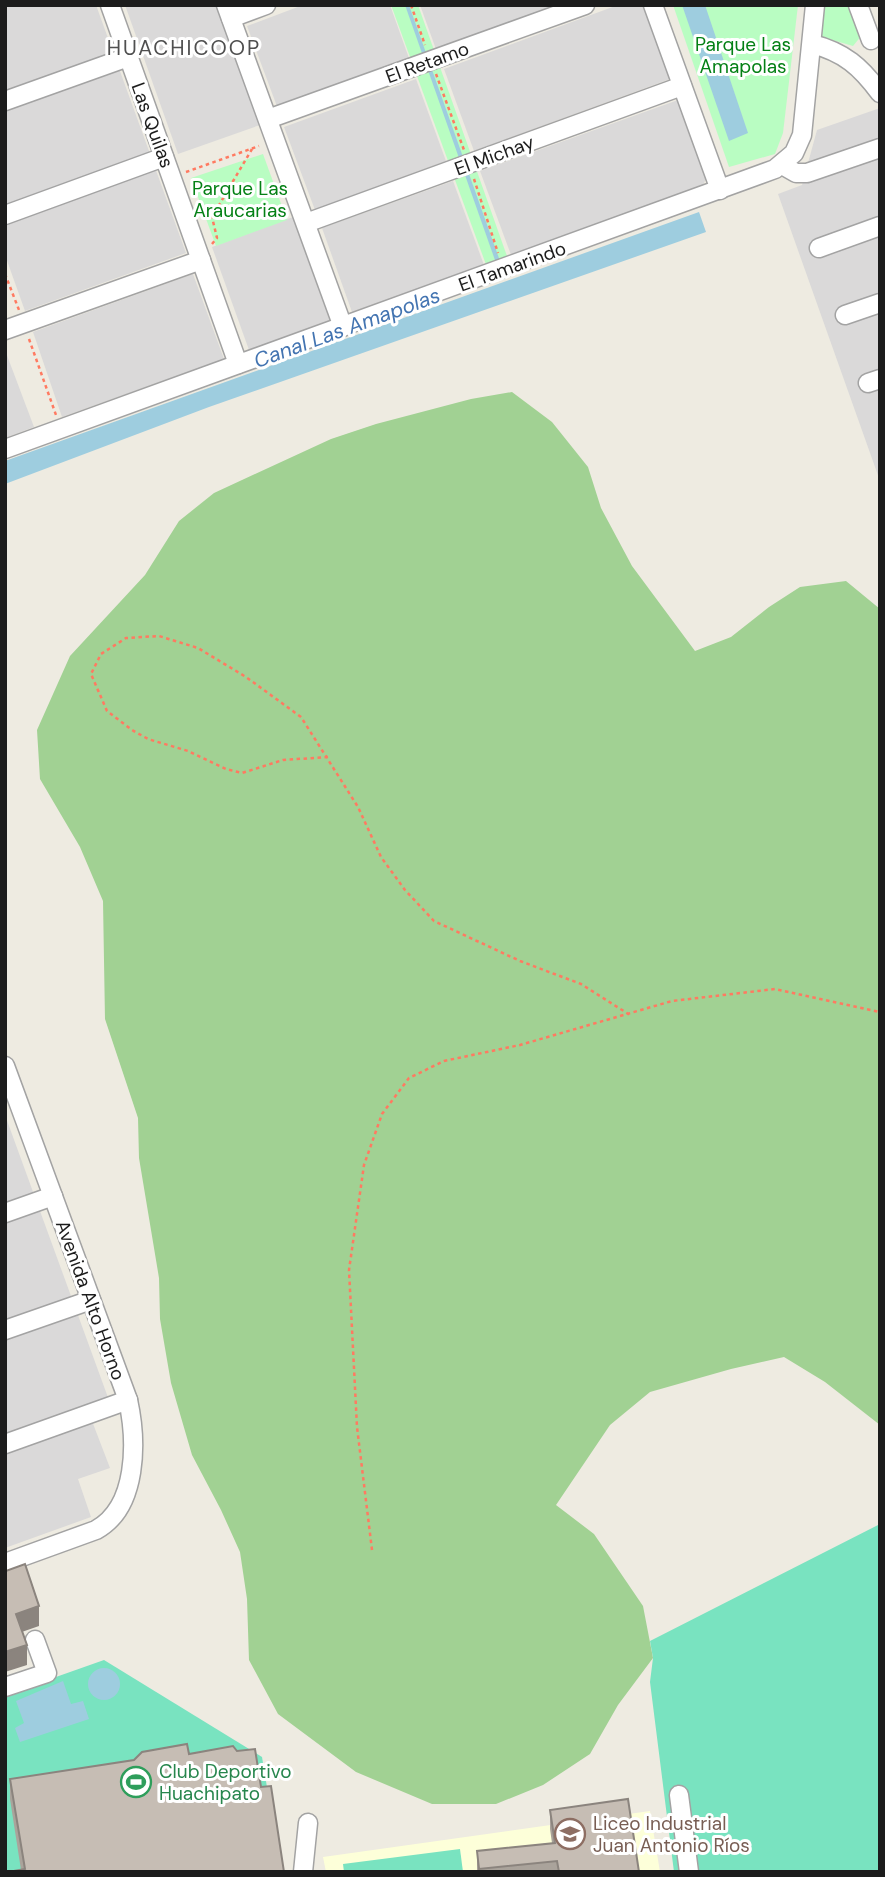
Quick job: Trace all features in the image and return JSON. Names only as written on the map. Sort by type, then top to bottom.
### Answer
[{"type":"street","name":"Las Quilas","points":[[110,5],[238,364]]},
{"type":"street","points":[[266,5],[229,12],[344,327]]},
{"type":"street","name":"El Retamo","points":[[268,119],[585,5]]},
{"type":"street","points":[[653,5],[720,190]]},
{"type":"street","points":[[815,5],[802,135],[794,153],[782,165],[796,173],[807,173],[880,148]]},
{"type":"street","points":[[852,61],[875,38],[858,5]]},
{"type":"street","points":[[812,44],[836,51],[852,61],[880,93]]},
{"type":"street","points":[[5,101],[128,57]]},
{"type":"street","name":"El Michay","points":[[306,223],[682,86]]},
{"type":"street","points":[[5,215],[164,157]]},
{"type":"street","name":"El Tamarindo","points":[[5,449],[720,190],[782,165]]},
{"type":"street","points":[[819,248],[880,226]]},
{"type":"street","points":[[5,330],[199,254]]},
{"type":"street","points":[[845,315],[880,303]]},
{"type":"street","name":"Avenida Alto Horno","points":[[5,1066],[10,1095],[53,1196],[128,1400],[133,1447],[129,1479],[117,1512],[109,1522],[96,1530],[5,1563]]},
{"type":"street","points":[[5,1213],[53,1196]]},
{"type":"street","points":[[5,1330],[91,1300]]},
{"type":"street","points":[[5,1444],[128,1400]]},
{"type":"street","points":[[5,1687],[47,1673],[35,1640]]},
{"type":"street","points":[[679,1794],[689,1872]]},
{"type":"street","points":[[303,1872],[308,1823]]},
{"type":"path","points":[[411,5],[469,164],[503,269]]},
{"type":"path","points":[[171,177],[275,139]]},
{"type":"path","points":[[199,254],[217,239],[212,217],[252,149]]},
{"type":"path","points":[[5,274],[61,428]]},
{"type":"path","points":[[328,757],[283,760],[242,773],[226,769],[188,751],[148,739],[132,730],[107,710],[91,674],[101,654],[126,638],[159,636],[198,648],[246,677],[301,717],[328,757],[358,807],[381,857],[405,890],[435,921],[520,961],[581,984],[630,1015]]},
{"type":"path","points":[[372,1550],[357,1427],[349,1270],[364,1165],[382,1114],[409,1078],[444,1061],[520,1045],[672,1001],[775,989],[880,1012]]},
{"type":"shaded area","points":[[5,5],[96,5],[186,253],[25,311],[5,255]]},
{"type":"shaded area","points":[[125,5],[216,5],[260,125],[178,154]]},
{"type":"shaded area","points":[[303,5],[390,5],[410,61],[278,109],[247,26]]},
{"type":"shaded area","points":[[420,5],[559,5],[437,52]]},
{"type":"shaded area","points":[[618,5],[644,5],[670,79],[474,151],[444,69]]},
{"type":"shaded area","points":[[416,79],[446,161],[315,210],[284,127]]},
{"type":"shaded area","points":[[678,100],[706,179],[703,185],[511,255],[480,171]]},
{"type":"shaded area","points":[[880,108],[880,481],[778,194],[802,185],[817,130]]},
{"type":"shaded area","points":[[453,181],[484,265],[352,312],[322,228]]},
{"type":"shaded area","points":[[293,217],[331,320],[249,350],[212,247]]},
{"type":"shaded area","points":[[193,274],[224,359],[62,417],[33,332]]},
{"type":"shaded area","points":[[5,350],[34,427],[5,438]]},
{"type":"shaded area","points":[[5,1115],[110,1403],[87,1408],[110,1468],[78,1479],[91,1517],[5,1548]]},
{"type":"shaded area","name":"Liceo Industrial Juan Antonio Ríos","points":[[650,1811],[660,1872],[326,1872],[323,1857]]},
{"type":"green space","points":[[391,5],[418,5],[513,273],[492,281]]},
{"type":"green space","name":"Parque Las Amapolas","points":[[673,5],[798,5],[783,133],[775,154],[729,167]]},
{"type":"green space","points":[[824,5],[852,5],[862,35],[853,46],[822,37]]},
{"type":"green space","name":"Parque Las Araucarias","points":[[263,154],[287,220],[216,246],[191,178]]},
{"type":"green space","points":[[512,392],[552,422],[588,467],[601,508],[632,566],[695,651],[731,637],[800,587],[846,581],[880,609],[880,1425],[825,1382],[784,1357],[650,1392],[610,1425],[556,1505],[594,1534],[643,1606],[653,1658],[618,1705],[590,1754],[543,1785],[496,1804],[432,1804],[356,1772],[278,1714],[249,1660],[247,1599],[240,1552],[192,1455],[171,1383],[160,1319],[159,1278],[139,1158],[138,1118],[105,1019],[103,901],[80,847],[40,779],[37,730],[70,656],[145,575],[179,521],[214,493],[331,439],[471,399]]},
{"type":"green space","points":[[880,1524],[880,1872],[674,1872],[650,1682],[653,1658],[650,1641]]},
{"type":"green space","name":"Club Deportivo Huachipato","points":[[104,1660],[262,1757],[281,1872],[5,1872],[5,1695]]},
{"type":"green space","points":[[460,1849],[463,1872],[344,1872],[343,1864]]},
{"type":"water","points":[[405,5],[409,5],[506,278],[502,280]]},
{"type":"water","points":[[682,5],[705,5],[748,133],[729,141]]},
{"type":"water","points":[[699,212],[706,232],[209,407],[5,484],[5,461]]},
{"type":"water","points":[[104,1668],[115,1673],[120,1684],[115,1695],[104,1700],[93,1695],[88,1684],[93,1673]]},
{"type":"water","points":[[63,1681],[71,1704],[83,1701],[89,1719],[20,1742],[15,1728],[24,1723],[16,1701]]},
{"type":"building","points":[[25,1564],[39,1606],[16,1614],[27,1645],[5,1652],[5,1568],[6,1571]]},
{"type":"building","name":"Club Deportivo Huachipato","points":[[187,1744],[189,1754],[233,1746],[237,1751],[255,1749],[261,1787],[271,1786],[284,1872],[8,1872],[25,1869],[10,1779],[134,1760],[142,1752]]},
{"type":"building","points":[[628,1799],[639,1872],[559,1872],[557,1861],[479,1869],[477,1851],[555,1843],[550,1810]]},
{"type":"place","name":"Club Deportivo Huachipato","points":[[136,1782]]},
{"type":"place","name":"Liceo Industrial Juan Antonio Ríos","points":[[570,1834]]},
{"type":"district","name":"HUACHICOOP","points":[[184,48]]},
{"type":"water label","name":"Canal Las Amapolas","points":[[347,328]]}]
